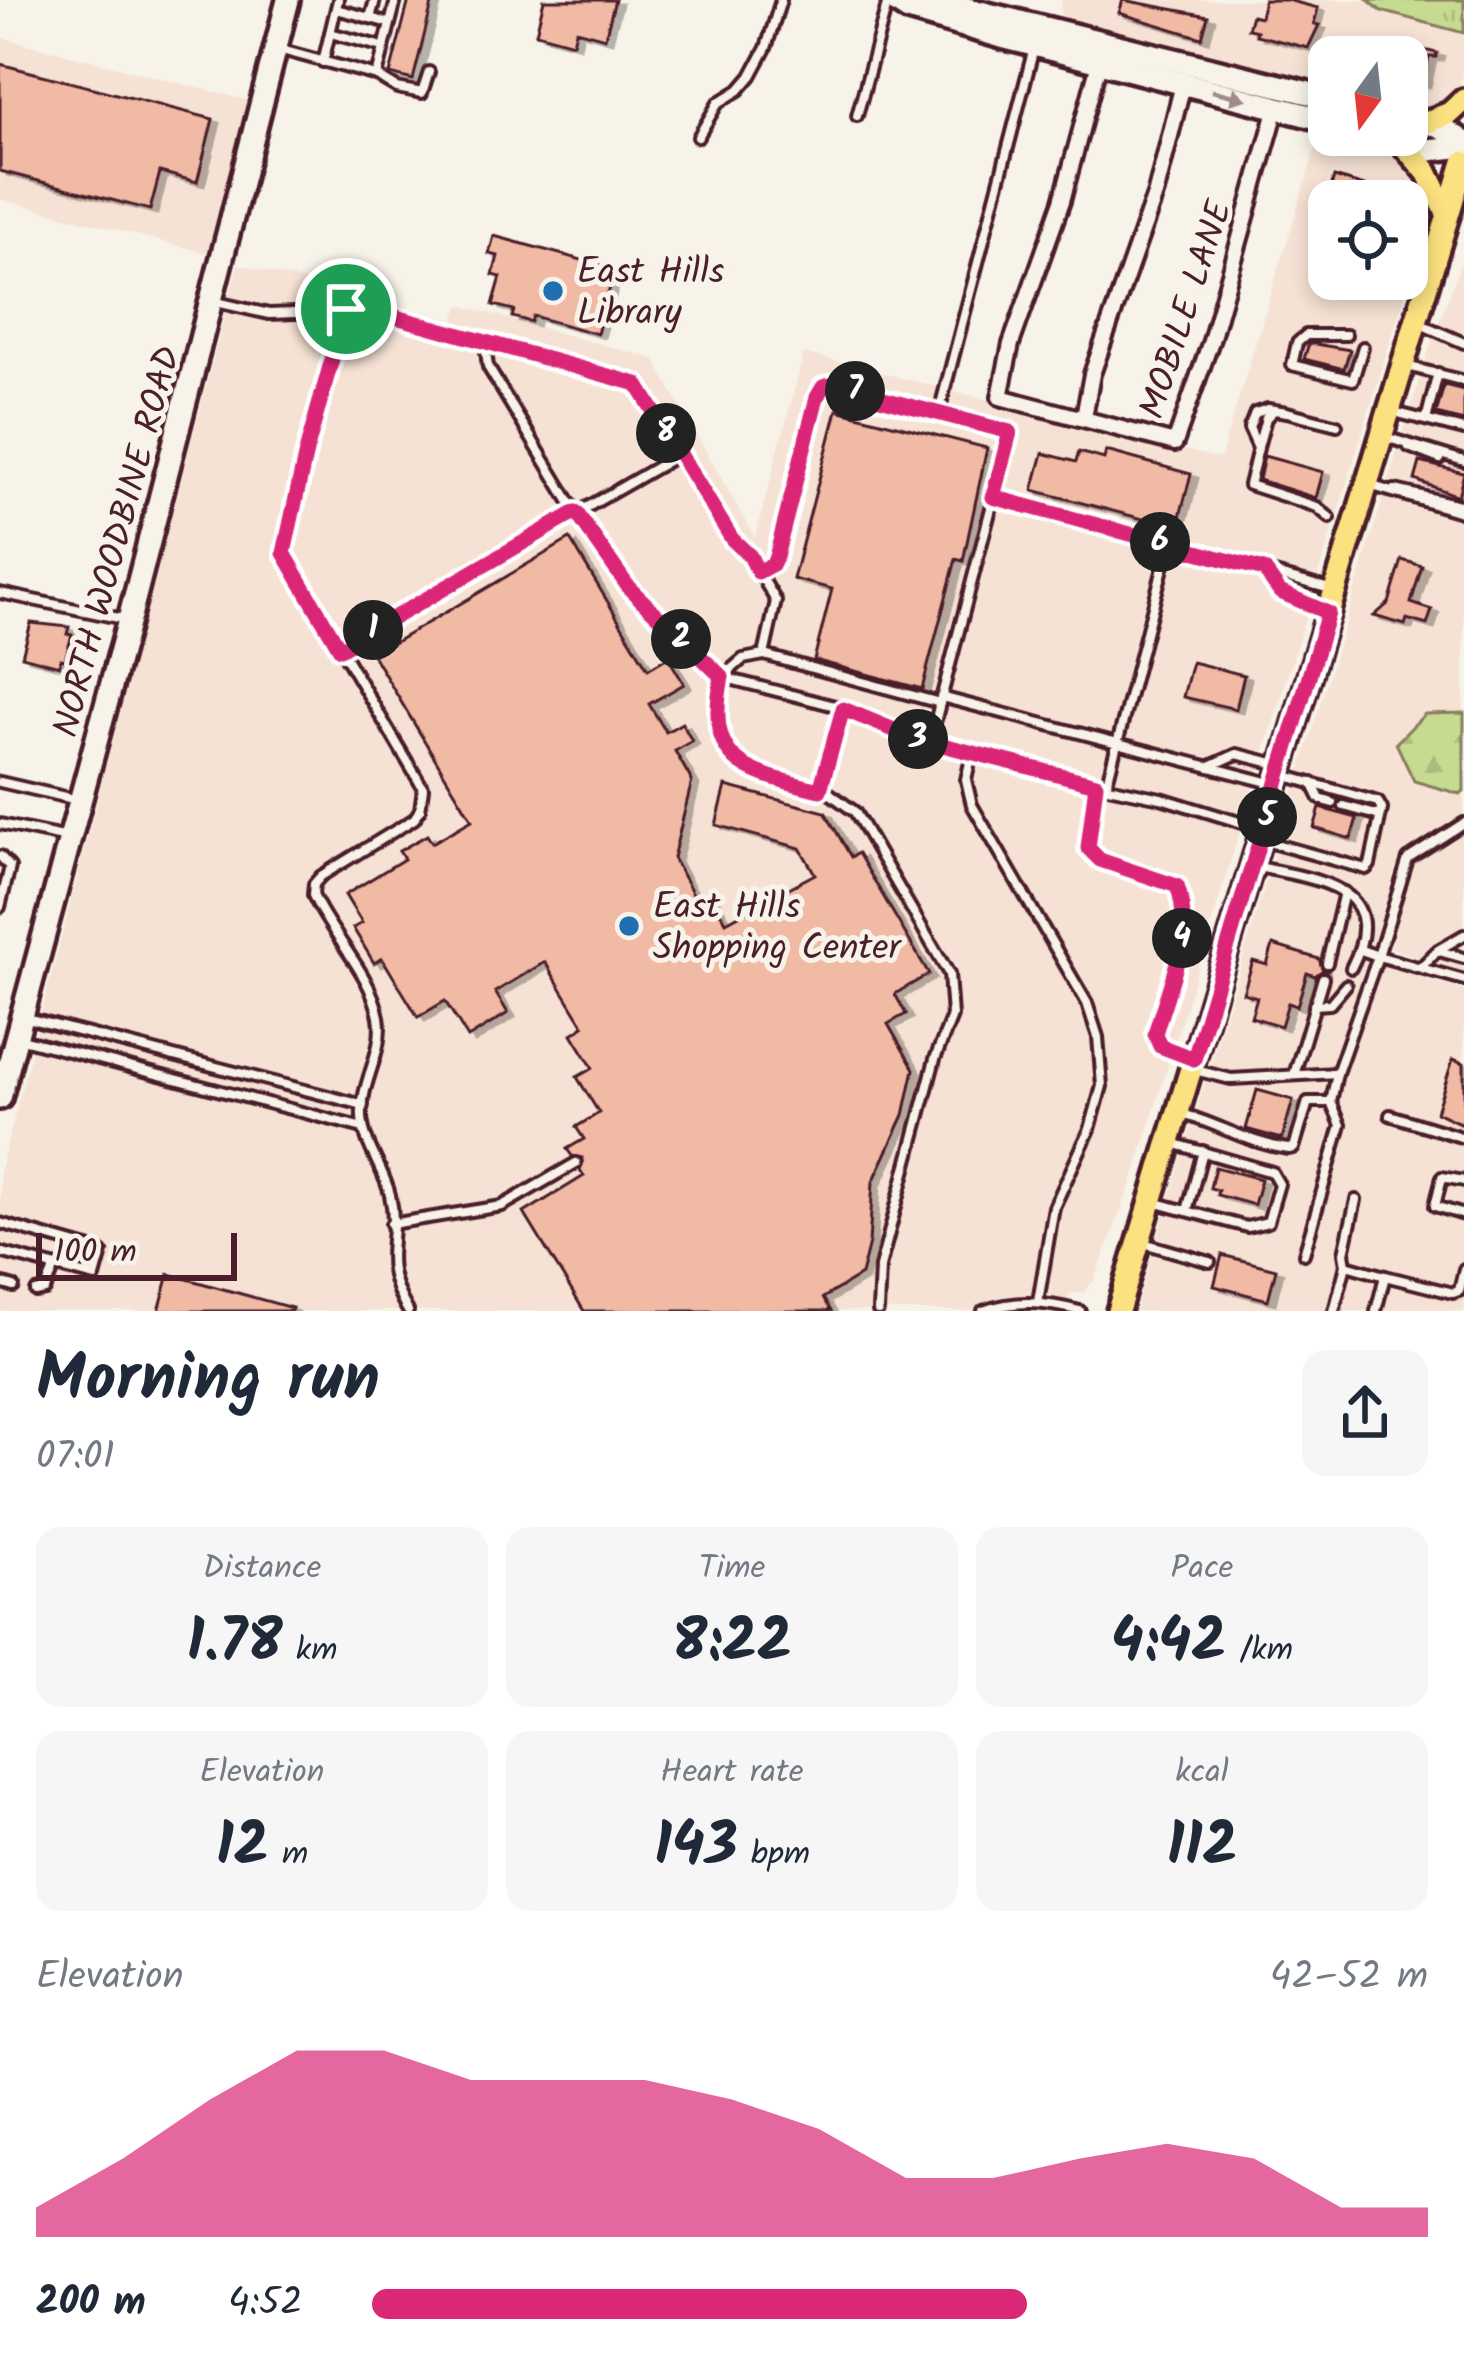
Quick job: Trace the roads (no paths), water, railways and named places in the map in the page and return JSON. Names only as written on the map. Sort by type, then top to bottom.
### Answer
[{"type":"main road","name":"NORTH WOODBINE ROAD","points":[[0,1098],[288,0]]},
{"type":"main road","points":[[891,0],[908,10],[1308,94]]},
{"type":"main road","points":[[931,0],[1099,63],[1308,115]]},
{"type":"main road","points":[[1428,118],[1450,113],[1464,100]]},
{"type":"main road","points":[[1428,123],[1464,144]]},
{"type":"main road","points":[[1428,149],[1464,144]]},
{"type":"main road","points":[[1409,156],[1456,210]]},
{"type":"main road","points":[[1118,1311],[1335,590],[1392,439],[1389,410],[1456,210],[1464,162]]},
{"type":"street","name":"MOBILE LANE","points":[[1099,63],[1062,201],[1012,344],[1000,397],[1175,443],[1211,341],[1277,107]]},
{"type":"street","name":"MOBILE LANE","points":[[1084,417],[1092,374],[1156,191],[1183,84]]},
{"type":"lane","points":[[370,18],[376,0]]},
{"type":"lane","points":[[377,76],[396,0]]},
{"type":"lane","points":[[698,137],[718,103],[751,76],[766,48],[781,0]]},
{"type":"lane","points":[[857,116],[891,0]]},
{"type":"lane","points":[[323,62],[337,5],[389,22]]},
{"type":"lane","points":[[330,33],[383,47]]},
{"type":"lane","points":[[938,412],[1037,36]]},
{"type":"lane","points":[[277,49],[422,93],[429,72]]},
{"type":"lane","points":[[212,302],[269,314],[371,310],[637,384],[776,602],[764,656]]},
{"type":"lane","points":[[346,309],[284,553],[423,788],[420,810],[403,827],[321,875],[313,895],[378,1013],[378,1046],[363,1105],[364,1128],[389,1191],[391,1279],[407,1311]]},
{"type":"lane","points":[[1416,321],[1464,343]]},
{"type":"lane","points":[[1346,335],[1306,335],[1297,343],[1292,364],[1353,380],[1364,347]]},
{"type":"lane","points":[[484,343],[488,367],[576,512],[629,588],[722,677],[843,709],[893,732],[1101,785],[1366,869],[1380,816],[1378,802],[1280,775],[1210,766],[764,656],[743,659],[722,677],[717,731],[738,763],[753,772],[820,790],[855,812],[942,957],[953,994],[952,1016],[934,1063],[880,1267],[878,1311]]},
{"type":"lane","points":[[1403,365],[1464,381]]},
{"type":"lane","points":[[1426,420],[1438,374]]},
{"type":"lane","points":[[758,572],[776,557],[823,387],[1010,432],[930,742]]},
{"type":"lane","points":[[1330,518],[1317,507],[1249,485],[1258,448],[1249,428],[1255,413],[1274,410],[1337,425]]},
{"type":"lane","points":[[1389,410],[1464,430]]},
{"type":"lane","points":[[1392,439],[1464,463]]},
{"type":"lane","points":[[340,649],[680,454]]},
{"type":"lane","points":[[1377,487],[1464,510]]},
{"type":"lane","points":[[993,497],[1335,590]]},
{"type":"lane","points":[[1169,545],[1117,742],[1101,785],[1088,848],[1100,860],[1177,886],[1185,928],[1155,1034],[1160,1046],[1231,1078],[1336,1073]]},
{"type":"lane","points":[[1264,570],[1280,592],[1328,613]]},
{"type":"lane","points":[[0,593],[129,620]]},
{"type":"lane","points":[[820,790],[843,709]]},
{"type":"lane","points":[[972,753],[966,780],[972,805],[1087,1003],[1098,1037],[1102,1086],[1096,1113],[1059,1192],[1038,1302]]},
{"type":"lane","points":[[1210,766],[1237,754],[1280,775]]},
{"type":"lane","points":[[0,782],[80,801]]},
{"type":"lane","points":[[1312,783],[1320,799],[1380,816]]},
{"type":"lane","points":[[1304,1254],[1341,1125],[1330,1102],[1336,1073],[1408,859],[1464,823]]},
{"type":"lane","points":[[0,824],[70,839]]},
{"type":"lane","points":[[0,856],[10,867],[0,908]]},
{"type":"lane","points":[[1252,866],[1330,883],[1356,900],[1363,915],[1360,950],[1352,968]]},
{"type":"lane","points":[[1327,963],[1343,891]]},
{"type":"lane","points":[[1421,967],[1464,935]]},
{"type":"lane","points":[[1360,950],[1464,980]]},
{"type":"lane","points":[[1438,950],[1464,958]]},
{"type":"lane","points":[[1294,1076],[1323,978]]},
{"type":"lane","points":[[1314,1005],[1330,1004],[1346,985]]},
{"type":"lane","points":[[19,1027],[363,1105]]},
{"type":"lane","points":[[19,1027],[364,1128]]},
{"type":"lane","points":[[1178,1113],[1213,1122],[1234,1136],[1294,1148],[1309,1102],[1330,1102]]},
{"type":"lane","points":[[1390,1115],[1464,1138]]},
{"type":"lane","points":[[1151,1201],[1259,1227],[1268,1222],[1273,1210],[1279,1184],[1272,1172],[1169,1143]]},
{"type":"lane","points":[[1187,1211],[1202,1151]]},
{"type":"lane","points":[[392,1224],[502,1206],[576,1163]]},
{"type":"lane","points":[[1464,1181],[1442,1178],[1435,1206],[1464,1215]]},
{"type":"lane","points":[[1334,1311],[1356,1200]]},
{"type":"lane","points":[[0,1223],[102,1252],[95,1277],[0,1252]]},
{"type":"lane","points":[[1139,1242],[1210,1262]]},
{"type":"lane","points":[[1346,1265],[1453,1293],[1459,1291],[1464,1269]]},
{"type":"lane","points":[[36,1292],[45,1290],[55,1267]]},
{"type":"lane","points":[[1376,1311],[1385,1276]]},
{"type":"lane","points":[[0,1283],[14,1287]]},
{"type":"lane","points":[[983,1311],[1038,1302],[1080,1311]]},
{"type":"place","name":"East Hills Library","points":[[553,291]]},
{"type":"place","name":"East Hills Shopping Center","points":[[629,926]]}]
